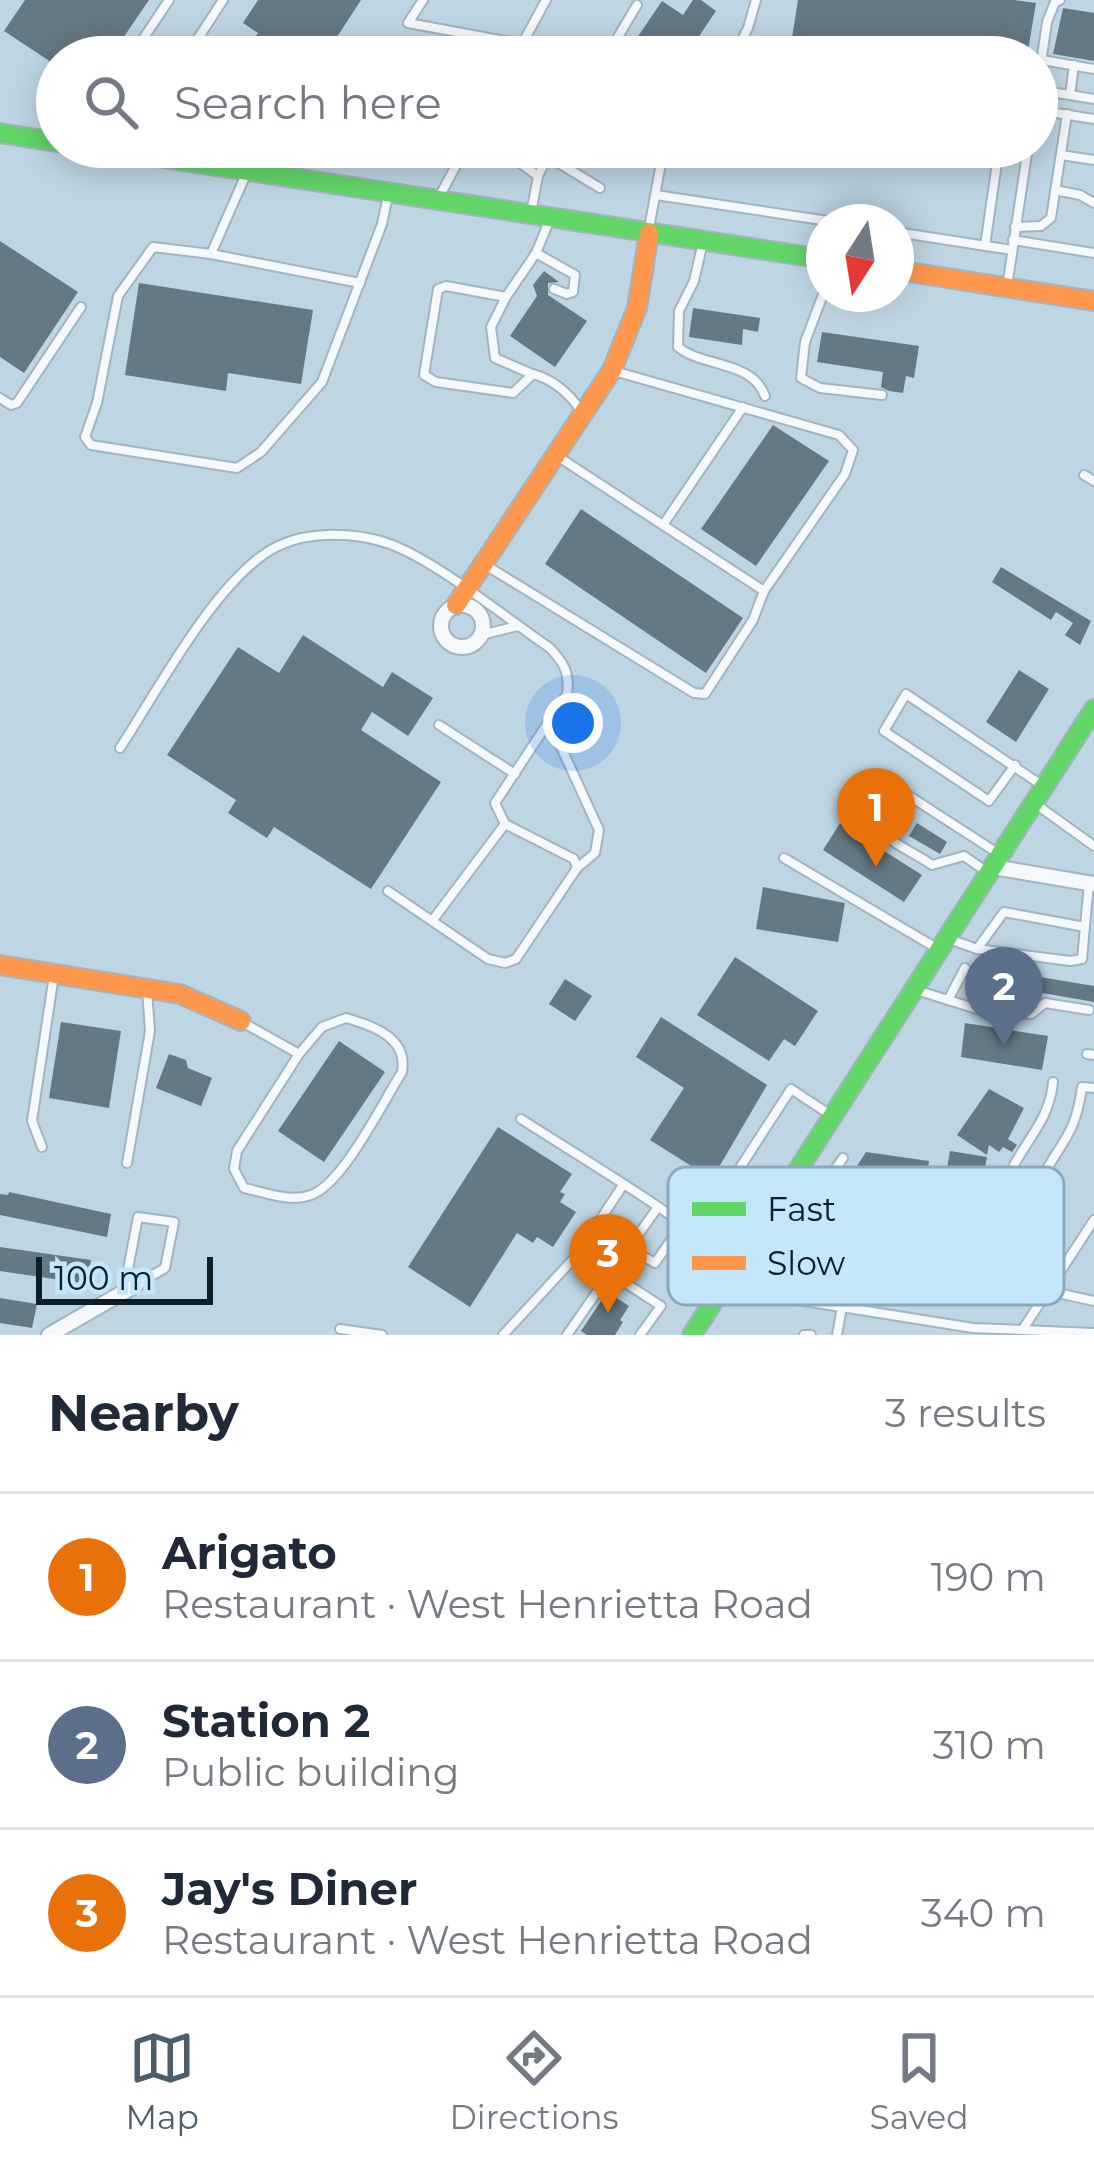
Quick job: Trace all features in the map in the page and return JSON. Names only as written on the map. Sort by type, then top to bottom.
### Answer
[{"type":"street","points":[[0,133],[36,139]]},
{"type":"street","points":[[237,168],[806,257]]},
{"type":"street","points":[[461,598],[480,615],[482,635],[466,647],[446,641],[441,620],[461,598],[612,370],[638,308],[649,232]]},
{"type":"street","points":[[914,273],[1094,301]]},
{"type":"street","points":[[802,1167],[1094,709]]},
{"type":"street","points":[[994,865],[1092,884]]},
{"type":"street","points":[[0,965],[200,1000],[241,1021]]},
{"type":"street","points":[[49,1335],[136,1285]]},
{"type":"street","points":[[692,1335],[711,1305]]},
{"type":"lane","points":[[145,36],[169,0]]},
{"type":"lane","points":[[201,36],[223,0]]},
{"type":"lane","points":[[423,0],[408,23],[479,36]]},
{"type":"lane","points":[[744,36],[756,0]]},
{"type":"lane","points":[[1046,36],[1055,2],[1060,0]]},
{"type":"lane","points":[[527,36],[547,3]]},
{"type":"lane","points":[[618,36],[638,5]]},
{"type":"lane","points":[[1058,62],[1094,69]]},
{"type":"lane","points":[[1070,95],[1074,65]]},
{"type":"lane","points":[[1058,93],[1094,99]]},
{"type":"lane","points":[[1058,113],[1094,119]]},
{"type":"lane","points":[[1016,227],[1041,226],[1051,218],[1067,114]]},
{"type":"lane","points":[[1060,155],[1094,160]]},
{"type":"lane","points":[[438,200],[455,168]]},
{"type":"lane","points":[[527,168],[538,176]]},
{"type":"lane","points":[[542,168],[536,253],[491,327],[494,358],[570,394],[595,396]]},
{"type":"lane","points":[[572,168],[600,188]]},
{"type":"lane","points":[[649,232],[660,168]]},
{"type":"lane","points":[[985,246],[992,168]]},
{"type":"lane","points":[[1006,287],[1025,168]]},
{"type":"lane","points":[[211,254],[248,171]]},
{"type":"lane","points":[[1055,190],[1094,203]]},
{"type":"lane","points":[[360,283],[153,247],[118,296],[98,403],[85,437],[92,445],[237,468],[261,452],[322,382],[360,283],[389,193]]},
{"type":"lane","points":[[656,195],[806,218]]},
{"type":"lane","points":[[914,235],[985,246],[1094,253]]},
{"type":"lane","points":[[703,241],[694,281],[680,311],[678,346],[687,354],[752,375],[765,396]]},
{"type":"lane","points":[[536,253],[575,275],[573,292],[554,289]]},
{"type":"lane","points":[[526,267],[539,277]]},
{"type":"lane","points":[[506,297],[446,286],[438,289],[424,375],[436,382],[513,393],[533,374]]},
{"type":"lane","points":[[0,398],[10,405],[17,403],[81,307]]},
{"type":"lane","points":[[816,312],[805,342],[803,382],[882,395]]},
{"type":"lane","points":[[484,563],[694,693],[705,694],[753,620],[764,591],[845,474],[853,450],[838,435],[612,370]]},
{"type":"lane","points":[[570,394],[583,414]]},
{"type":"lane","points":[[663,526],[743,407]]},
{"type":"lane","points":[[555,455],[764,591]]},
{"type":"lane","points":[[1084,475],[1094,481]]},
{"type":"lane","points":[[120,748],[225,590],[255,560],[280,544],[319,535],[385,542],[411,554],[461,598],[518,626],[564,663],[567,694],[495,803],[505,824],[574,859],[578,868]]},
{"type":"lane","points":[[482,635],[518,626]]},
{"type":"lane","points":[[1015,765],[989,801],[884,731],[906,694],[1015,765],[1039,795],[1094,846]]},
{"type":"lane","points":[[388,891],[488,959],[505,963],[516,959],[578,868],[596,853],[598,830],[550,724]]},
{"type":"lane","points":[[439,725],[515,774]]},
{"type":"lane","points":[[896,788],[994,865],[964,856],[932,865],[888,836],[876,825],[874,813],[884,791],[896,788]]},
{"type":"lane","points":[[432,921],[505,824]]},
{"type":"lane","points":[[784,858],[944,944],[1070,962],[1082,959],[1092,884]]},
{"type":"lane","points":[[977,949],[1004,912],[1089,921]]},
{"type":"lane","points":[[948,1000],[965,968]]},
{"type":"lane","points":[[42,1147],[32,1121],[54,974]]},
{"type":"lane","points":[[127,1163],[150,1031],[147,988]]},
{"type":"lane","points":[[914,990],[977,1009],[1031,1014],[1045,1003],[1089,1010]]},
{"type":"lane","points":[[346,1018],[375,1027],[399,1045],[404,1059],[402,1072],[333,1180],[314,1195],[293,1198],[244,1188],[234,1169],[237,1151],[298,1054],[322,1027],[346,1018]]},
{"type":"lane","points":[[241,1021],[298,1054]]},
{"type":"lane","points":[[1013,1167],[1049,1110],[1053,1082]]},
{"type":"lane","points":[[1050,1167],[1072,1133],[1082,1087],[1094,1088]]},
{"type":"lane","points":[[741,1167],[791,1089],[833,1117]]},
{"type":"lane","points":[[521,1120],[668,1213]]},
{"type":"lane","points":[[837,1167],[843,1158]]},
{"type":"lane","points":[[502,1335],[577,1255],[623,1185]]},
{"type":"lane","points":[[628,1249],[658,1207]]},
{"type":"lane","points":[[138,1217],[174,1222],[165,1268],[136,1285],[128,1269],[138,1217]]},
{"type":"lane","points":[[1064,1266],[1094,1220]]},
{"type":"lane","points":[[594,1229],[655,1263],[668,1244]]},
{"type":"lane","points":[[567,1335],[610,1273],[661,1306],[640,1335]]},
{"type":"lane","points":[[1064,1294],[1094,1301]]},
{"type":"lane","points":[[832,1305],[972,1332],[1094,1333]]},
{"type":"lane","points":[[1023,1329],[1039,1305]]},
{"type":"lane","points":[[837,1335],[842,1307]]},
{"type":"lane","points":[[340,1328],[382,1335]]},
{"type":"building","points":[[25,0],[149,0],[124,36],[36,36],[36,52],[4,31]]},
{"type":"building","points":[[258,0],[361,0],[338,36],[256,36],[243,23]]},
{"type":"building","points":[[693,0],[716,11],[699,36],[638,36],[662,1],[683,15]]},
{"type":"building","points":[[798,0],[1036,3],[1030,36],[792,36]]},
{"type":"building","points":[[1063,8],[1094,13],[1094,61],[1058,55]]},
{"type":"building","points":[[0,241],[78,292],[24,373],[0,357]]},
{"type":"building","points":[[544,271],[559,282],[548,283],[548,295],[587,321],[555,367],[510,336],[537,296],[533,285]]},
{"type":"building","points":[[139,283],[313,310],[301,384],[228,373],[226,391],[125,375]]},
{"type":"building","points":[[693,308],[760,318],[758,332],[743,329],[742,345],[689,337]]},
{"type":"building","points":[[822,332],[919,346],[914,378],[906,376],[903,393],[889,391],[881,387],[883,372],[817,362]]},
{"type":"building","points":[[773,425],[829,461],[756,566],[701,529]]},
{"type":"building","points":[[581,509],[743,618],[706,673],[545,564]]},
{"type":"building","points":[[1001,567],[1091,621],[1080,645],[1065,635],[1073,623],[1056,612],[1051,620],[992,582]]},
{"type":"building","points":[[303,635],[383,687],[392,672],[433,698],[408,736],[372,712],[361,730],[441,782],[371,889],[274,827],[267,838],[228,813],[236,800],[167,755],[238,647],[279,673]]},
{"type":"building","points":[[1019,670],[1049,689],[1016,742],[986,722]]},
{"type":"building","points":[[840,823],[922,875],[904,902],[823,850]]},
{"type":"building","points":[[917,823],[947,842],[940,854],[909,836]]},
{"type":"building","points":[[763,887],[845,903],[838,942],[756,929]]},
{"type":"building","points":[[735,957],[818,1011],[795,1046],[784,1039],[769,1061],[697,1015]]},
{"type":"building","points":[[984,969],[1018,975],[1014,999],[993,995],[990,1002],[967,997]]},
{"type":"building","points":[[1040,977],[1094,986],[1094,1002],[1037,992]]},
{"type":"building","points":[[565,979],[592,996],[575,1021],[549,1004]]},
{"type":"building","points":[[661,1017],[767,1085],[719,1167],[693,1167],[650,1140],[684,1088],[636,1057]]},
{"type":"building","points":[[61,1022],[121,1031],[109,1108],[49,1098]]},
{"type":"building","points":[[965,1023],[1048,1036],[1042,1070],[961,1057]]},
{"type":"building","points":[[339,1041],[385,1072],[324,1162],[278,1131]]},
{"type":"building","points":[[169,1054],[212,1078],[201,1106],[156,1088]]},
{"type":"building","points":[[989,1089],[1024,1108],[1008,1139],[1017,1145],[1012,1152],[1003,1147],[999,1152],[989,1145],[987,1155],[957,1135]]},
{"type":"building","points":[[498,1127],[572,1174],[560,1192],[565,1194],[560,1202],[576,1212],[553,1247],[517,1233],[470,1307],[408,1267]]},
{"type":"building","points":[[950,1151],[987,1157],[985,1167],[947,1167]]},
{"type":"building","points":[[866,1152],[929,1161],[928,1167],[856,1167]]},
{"type":"building","points":[[0,1194],[111,1214],[107,1237],[0,1215]]},
{"type":"building","points":[[0,1247],[91,1260],[87,1284],[0,1271]]},
{"type":"building","points":[[607,1292],[629,1306],[623,1322],[615,1335],[587,1335],[581,1331]]},
{"type":"building","points":[[0,1298],[37,1304],[32,1328],[0,1323]]},
{"type":"traffic: fast","points":[[0,133],[36,139]]},
{"type":"traffic: fast","points":[[229,168],[806,256]]},
{"type":"traffic: fast","points":[[800,1167],[1094,709]]},
{"type":"traffic: fast","points":[[692,1335],[711,1305]]},
{"type":"traffic: slow","points":[[456,605],[612,370],[637,308],[649,233]]},
{"type":"traffic: slow","points":[[914,273],[1094,301]]},
{"type":"traffic: slow","points":[[0,965],[180,994],[241,1021]]},
{"type":"place","name":"Arigato","points":[[876,867]]},
{"type":"place","name":"Station 2","points":[[1004,1046]]},
{"type":"place","name":"Jay's Diner","points":[[608,1313]]}]
